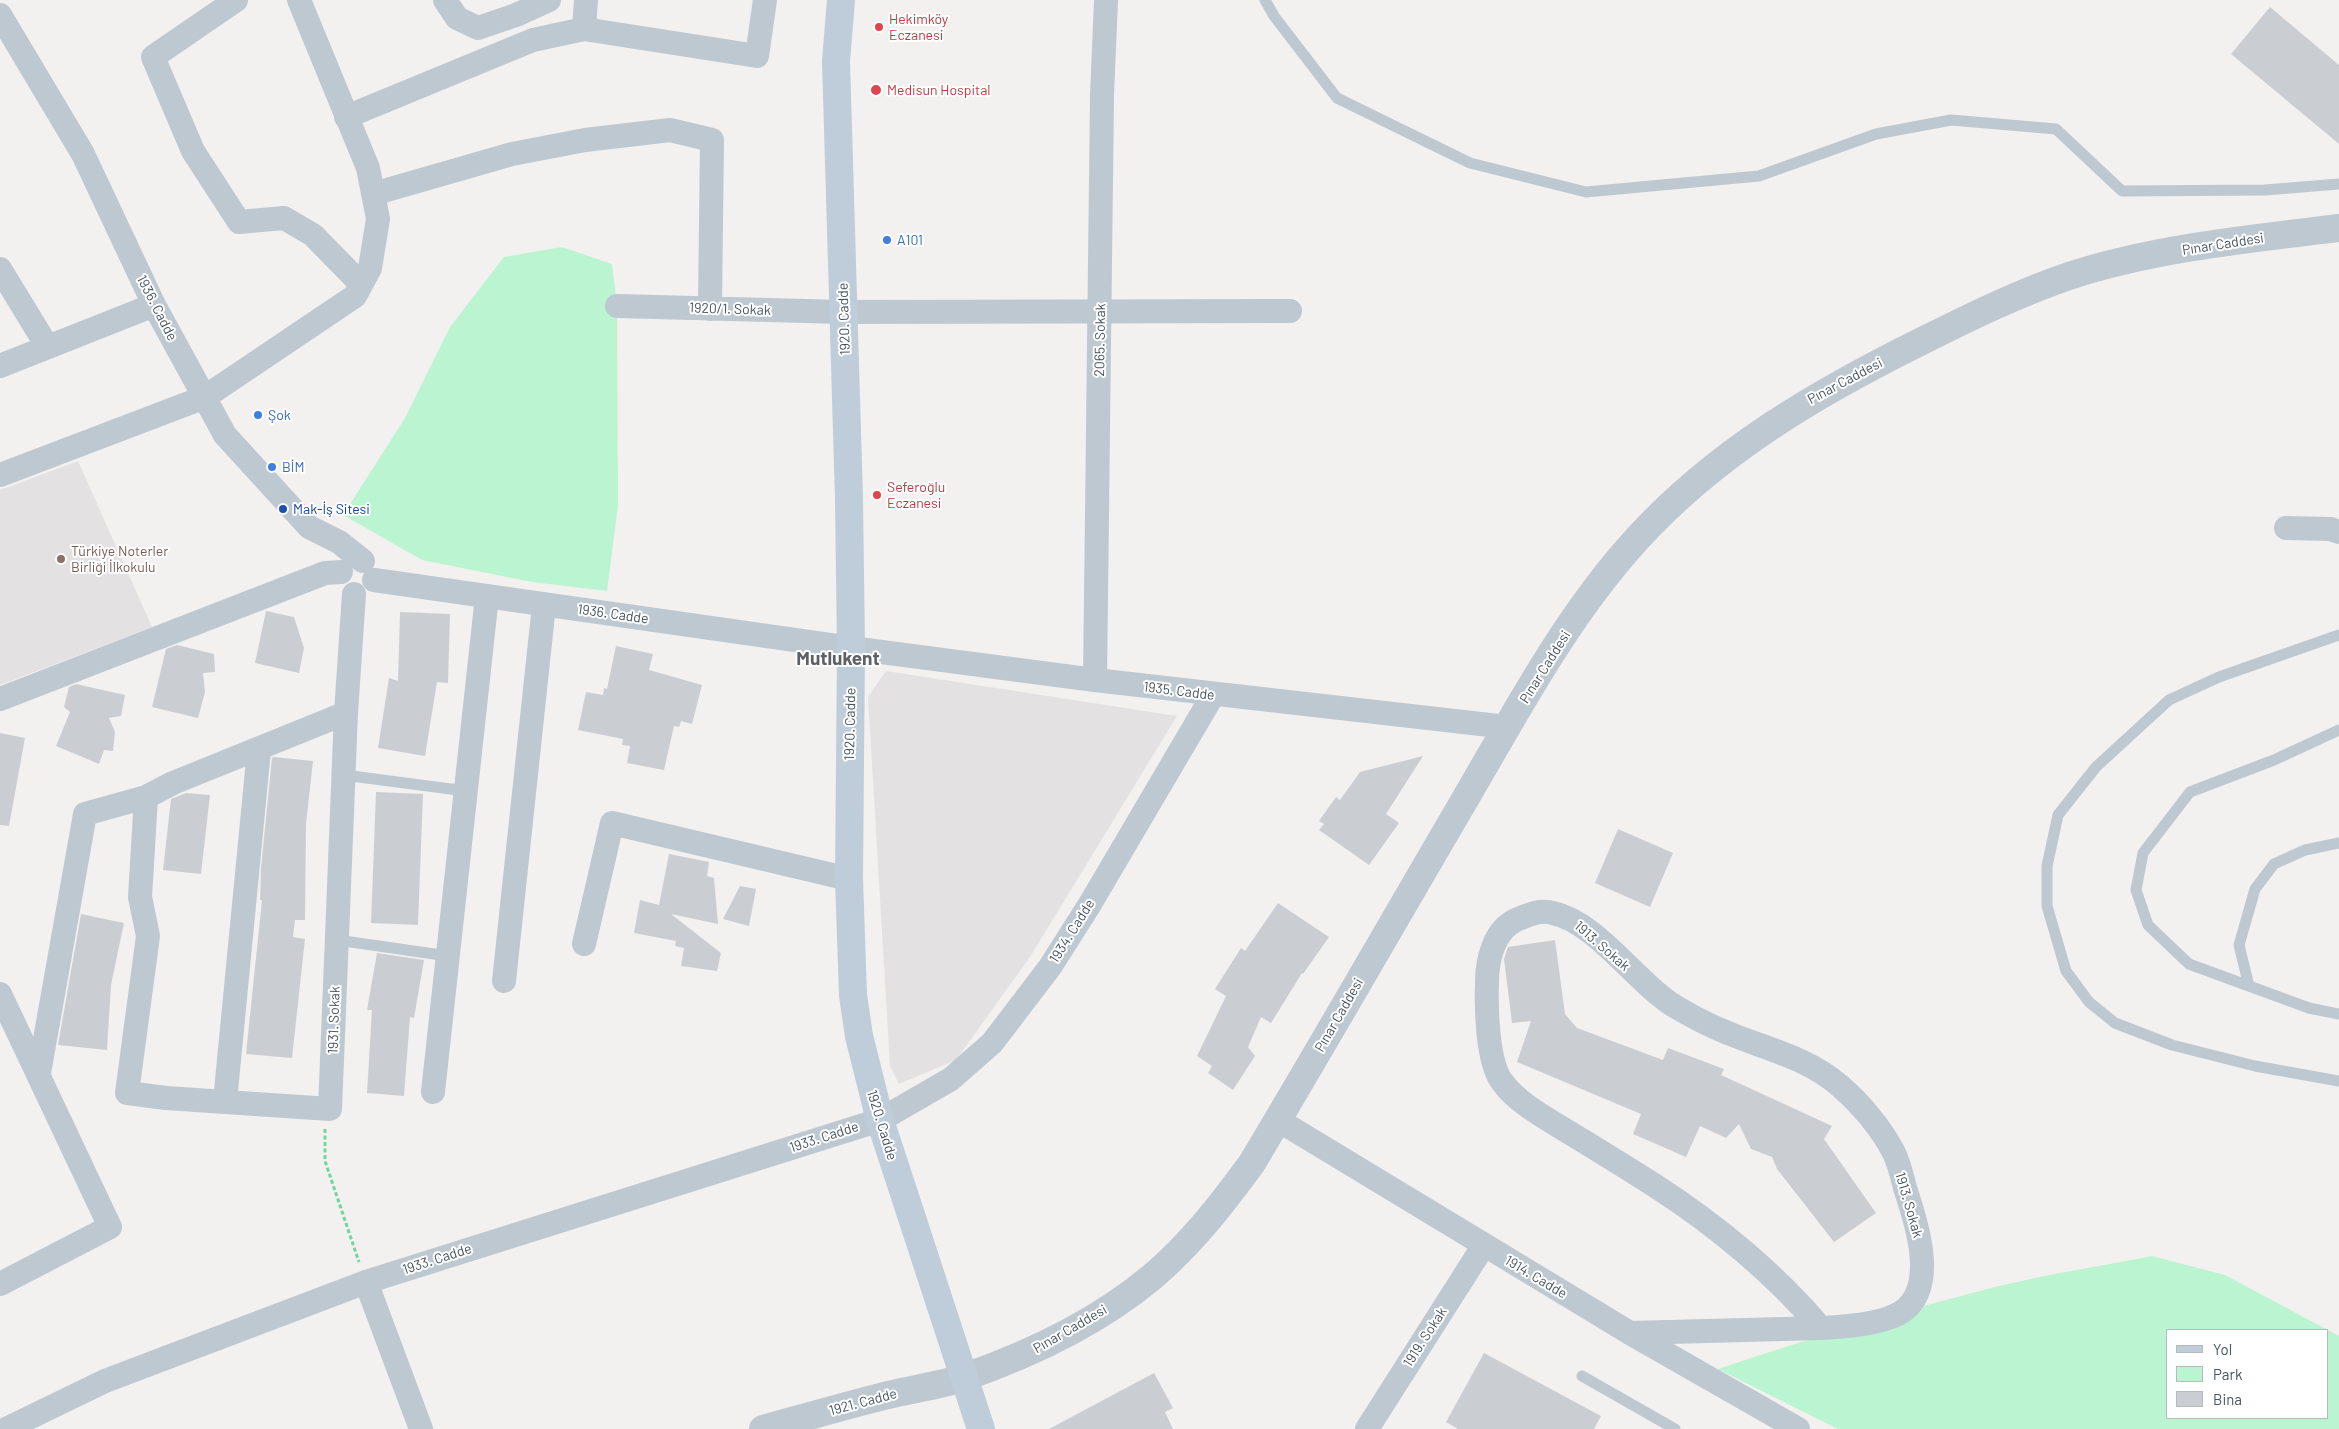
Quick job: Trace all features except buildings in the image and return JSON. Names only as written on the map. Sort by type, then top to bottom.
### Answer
[{"type":"main road","name":"1920. Cadde","points":[[841,0],[836,61],[844,312],[851,648],[849,879],[853,995],[859,1036],[880,1120],[981,1429]]},
{"type":"street","points":[[236,0],[153,57],[193,151],[239,222],[284,218],[313,235],[361,284]]},
{"type":"street","points":[[0,475],[204,398],[355,296],[370,268],[378,219],[368,168],[299,0]]},
{"type":"street","points":[[445,0],[457,18],[478,28],[516,15],[549,0]]},
{"type":"street","points":[[584,29],[586,0]]},
{"type":"street","points":[[346,117],[532,40],[584,29],[758,56],[765,0]]},
{"type":"street","name":"2065. Sokak","points":[[1095,680],[1106,0]]},
{"type":"street","name":"1936. Cadde","points":[[0,15],[83,154],[154,305],[225,435],[309,527],[338,542],[369,570],[487,596],[851,648]]},
{"type":"street","points":[[373,194],[512,154],[584,140],[670,130],[712,140],[710,309]]},
{"type":"street","name":"Pınar Caddesi","points":[[964,1378],[1032,1351],[1077,1327],[1152,1277],[1221,1205],[1252,1163],[1278,1120],[1507,727],[1578,614],[1604,577],[1637,539],[1710,469],[1803,404],[1868,368],[2000,304],[2069,276],[2134,259],[2258,238],[2339,228]]},
{"type":"street","points":[[0,270],[47,346]]},
{"type":"street","points":[[0,366],[154,305]]},
{"type":"street","name":"1920/1. Sokak","points":[[617,306],[844,312],[1290,311]]},
{"type":"street","points":[[2286,528],[2331,529],[2339,532]]},
{"type":"street","points":[[347,563],[369,570],[365,592],[354,594],[341,584],[341,572],[347,563]]},
{"type":"street","points":[[0,699],[325,573],[341,572]]},
{"type":"street","name":"1931. Sokak","points":[[330,1109],[346,713],[354,594]]},
{"type":"street","points":[[433,1092],[487,596]]},
{"type":"street","points":[[504,981],[544,605]]},
{"type":"street","name":"1935. Cadde","points":[[851,648],[1213,695],[1507,727]]},
{"type":"street","name":"1934. Cadde","points":[[880,1120],[951,1079],[992,1043],[1055,960],[1213,695]]},
{"type":"street","points":[[39,1073],[85,814],[146,798],[173,783],[260,750],[346,713]]},
{"type":"street","points":[[225,1101],[260,750]]},
{"type":"street","points":[[146,798],[140,897],[148,936],[127,1093],[166,1098],[330,1109]]},
{"type":"street","points":[[584,944],[612,823],[849,879]]},
{"type":"street","name":"1913. Sokak","points":[[1630,1333],[1821,1328],[1868,1322],[1903,1311],[1917,1294],[1922,1272],[1921,1246],[1904,1183],[1893,1152],[1873,1122],[1839,1084],[1812,1067],[1722,1030],[1672,1004],[1644,983],[1592,935],[1571,919],[1550,912],[1532,913],[1510,923],[1495,942],[1487,966],[1486,991],[1492,1052],[1501,1082],[1514,1095],[1546,1118],[1654,1185],[1722,1233],[1785,1288],[1821,1328]]},
{"type":"street","points":[[0,994],[39,1073],[110,1227],[0,1284]]},
{"type":"street","name":"1933. Cadde","points":[[6,1429],[105,1382],[366,1282],[880,1120]]},
{"type":"street","name":"1914. Cadde","points":[[1278,1120],[1630,1333],[1798,1429]]},
{"type":"street","name":"1919. Sokak","points":[[1367,1429],[1484,1245]]},
{"type":"street","points":[[366,1282],[421,1429]]},
{"type":"street","name":"1921. Cadde","points":[[763,1429],[884,1396],[964,1378]]},
{"type":"lane","points":[[1265,0],[1274,16],[1337,98],[1470,163],[1586,192],[1759,176],[1876,134],[1951,120],[2056,129],[2122,191],[2265,190],[2339,184]]},
{"type":"lane","points":[[2339,635],[2219,677],[2169,700],[2096,767],[2058,815],[2046,866],[2047,906],[2066,971],[2089,1002],[2115,1023],[2172,1045],[2255,1066],[2339,1081]]},
{"type":"lane","points":[[2339,730],[2274,760],[2190,792],[2143,852],[2136,890],[2148,926],[2189,964],[2309,1008],[2339,1014]]},
{"type":"lane","points":[[344,775],[466,791]]},
{"type":"lane","points":[[2249,986],[2239,945],[2256,889],[2274,864],[2305,850],[2339,843]]},
{"type":"lane","points":[[337,940],[448,956]]},
{"type":"lane","points":[[1582,1376],[1675,1429]]},
{"type":"path","points":[[330,1109],[324,1146],[325,1161],[366,1282]]},
{"type":"shaded area","name":"Türkiye Noterler Birliği İlkokulu","points":[[78,461],[152,627],[0,685],[0,490]]},
{"type":"shaded area","points":[[886,671],[1177,716],[1030,957],[956,1060],[899,1084],[890,1066],[868,697]]},
{"type":"green space","points":[[562,247],[612,264],[617,306],[618,506],[607,591],[532,582],[422,560],[343,515],[405,418],[450,327],[504,257]]},
{"type":"green space","points":[[2152,1256],[2225,1275],[2326,1329],[2166,1329],[2166,1419],[2329,1419],[2329,1331],[2339,1336],[2339,1429],[1838,1429],[1718,1369],[1858,1325],[1999,1286]]},
{"type":"place","name":"Hekimköy Eczanesi","points":[[879,27]]},
{"type":"place","name":"Medisun Hospital","points":[[876,90]]},
{"type":"place","name":"A101","points":[[887,240]]},
{"type":"place","name":"Şok","points":[[258,415]]},
{"type":"place","name":"BİM","points":[[272,467]]},
{"type":"place","name":"Seferoğlu Eczanesi","points":[[877,495]]},
{"type":"place","name":"Mak-İş Sitesi","points":[[283,509]]},
{"type":"place","name":"Türkiye Noterler Birliği İlkokulu","points":[[61,559]]},
{"type":"district","name":"Mutlukent","points":[[838,659]]}]
